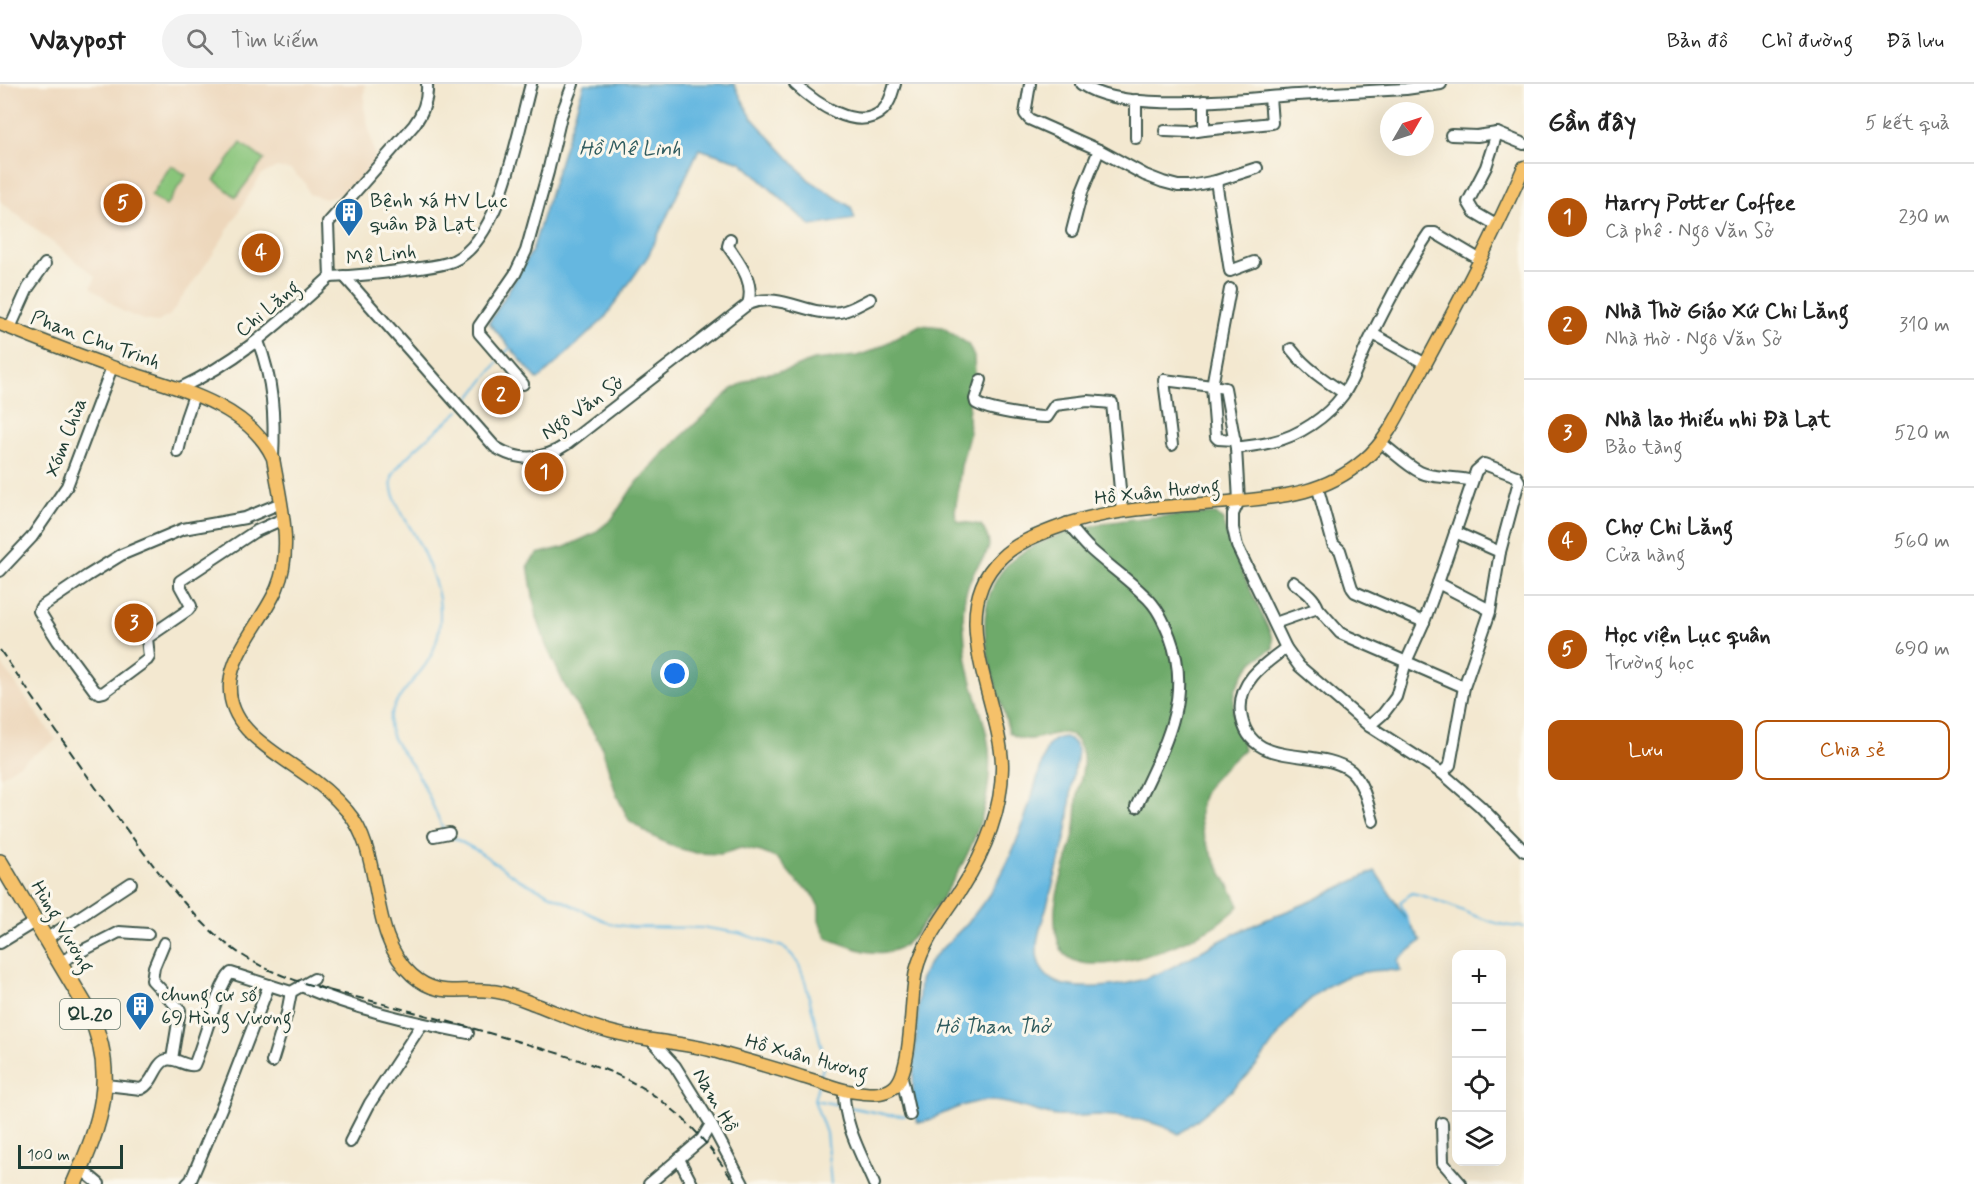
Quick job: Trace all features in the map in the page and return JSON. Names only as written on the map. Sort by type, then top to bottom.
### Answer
[{"type":"highway","name":"Hùng Vương","points":[[0,862],[93,1020],[102,1050],[106,1085],[98,1122],[74,1184]]},
{"type":"main road","name":"Hồ Xuân Hương","points":[[178,389],[236,417],[264,442],[273,458],[281,503],[285,552],[280,583],[237,659],[230,677],[232,702],[241,723],[255,737],[326,790],[353,817],[362,834],[389,945],[402,965],[417,980],[432,988],[454,992],[492,991],[519,998],[612,1033],[701,1048],[840,1089],[880,1093],[892,1089],[902,1077],[917,968],[923,949],[967,882],[987,843],[1000,795],[1002,763],[976,636],[977,608],[982,587],[990,571],[1002,557],[1037,535],[1067,523],[1122,511],[1286,496],[1318,489],[1359,464],[1381,443],[1426,364],[1524,167]]},
{"type":"main road","name":"Phan Chu Trinh","points":[[5,326],[112,367],[178,389]]},
{"type":"street","points":[[330,277],[328,223],[414,125],[424,106],[427,84]]},
{"type":"street","name":"Mê Linh","points":[[330,277],[373,275],[429,267],[454,260],[469,249],[490,220],[499,199],[531,84]]},
{"type":"street","points":[[523,384],[479,333],[479,326],[515,274],[526,251],[561,116],[573,84]]},
{"type":"street","points":[[795,84],[807,95],[840,114],[865,118],[885,109],[895,84]]},
{"type":"street","points":[[1030,84],[1025,114],[1029,119],[1099,150],[1162,182],[1190,186],[1216,181],[1257,168]]},
{"type":"street","points":[[1081,84],[1105,95],[1136,100],[1204,101],[1406,89],[1441,84]]},
{"type":"street","points":[[1165,131],[1191,132],[1272,123],[1270,97]]},
{"type":"street","points":[[1136,100],[1136,138]]},
{"type":"street","points":[[1204,101],[1204,130]]},
{"type":"street","points":[[1451,135],[1497,133],[1524,144]]},
{"type":"street","points":[[1496,225],[1474,212],[1468,202],[1486,167],[1497,133]]},
{"type":"street","points":[[1072,231],[1082,192],[1099,150]]},
{"type":"street","points":[[1216,181],[1230,271],[1254,262]]},
{"type":"street","points":[[1230,289],[1212,386],[1216,437],[1235,444],[1273,442],[1303,430],[1337,403],[1408,268],[1429,234],[1435,233],[1479,259]]},
{"type":"street","points":[[730,239],[728,246],[744,271],[751,289],[748,304],[765,299],[822,312],[838,312],[853,308],[870,299]]},
{"type":"street","points":[[5,326],[45,264]]},
{"type":"street","name":"Ngô Văn Sở","points":[[344,276],[495,447],[503,452],[527,458],[536,458],[556,451],[748,304]]},
{"type":"street","name":"Chi Lăng","points":[[178,389],[222,366],[258,341],[330,277]]},
{"type":"street","points":[[1373,334],[1426,364]]},
{"type":"street","points":[[258,341],[269,375],[274,416],[273,458]]},
{"type":"street","points":[[1291,349],[1313,372],[1344,393]]},
{"type":"street","name":"Xóm Chùa","points":[[0,571],[32,537],[66,486],[112,367]]},
{"type":"street","points":[[981,380],[975,399],[976,403],[984,407],[1026,415],[1047,417],[1055,405],[1088,400],[1112,403],[1122,511]]},
{"type":"street","points":[[1172,445],[1164,380],[1225,388],[1235,444],[1239,501],[1233,514],[1233,528],[1237,546],[1286,648],[1299,666],[1369,726],[1442,773],[1522,845]]},
{"type":"street","points":[[178,452],[194,396]]},
{"type":"street","points":[[1381,443],[1421,473],[1472,481]]},
{"type":"street","points":[[1369,726],[1383,714],[1396,697],[1406,662],[1424,622],[1478,468],[1484,464],[1511,473],[1519,481],[1500,552],[1490,610],[1464,687],[1450,765],[1442,773]]},
{"type":"street","points":[[1318,489],[1333,544],[1340,550],[1355,592],[1424,622]]},
{"type":"street","points":[[281,503],[245,518],[183,529],[121,555],[87,576],[39,611],[95,691],[104,692],[147,660],[149,657],[147,638],[191,606],[180,586],[180,580],[254,532],[283,519]]},
{"type":"street","points":[[1067,523],[1088,547],[1146,596],[1163,619],[1174,648],[1178,700],[1168,736],[1136,807]]},
{"type":"street","points":[[1455,532],[1500,552]]},
{"type":"street","points":[[1293,582],[1308,594],[1340,633],[1464,687]]},
{"type":"street","points":[[1438,584],[1490,610]]},
{"type":"street","points":[[1275,623],[1318,608]]},
{"type":"street","points":[[1286,648],[1263,665],[1247,682],[1241,711],[1251,738],[1264,748],[1340,765],[1352,772],[1361,786],[1374,821]]},
{"type":"street","points":[[434,836],[449,834]]},
{"type":"street","points":[[46,939],[131,883]]},
{"type":"street","points":[[0,943],[36,921]]},
{"type":"street","points":[[60,962],[119,932],[147,934]]},
{"type":"street","points":[[164,943],[154,967],[152,981],[180,1010],[172,1059]]},
{"type":"street","points":[[106,1085],[141,1089],[148,1084],[161,1063],[172,1059],[190,1066],[194,1065],[219,995],[229,974],[233,972],[269,985],[296,989],[360,1009],[468,1033]]},
{"type":"street","points":[[272,1062],[296,989],[314,978]]},
{"type":"street","points":[[187,1184],[191,1180],[225,1099],[269,985]]},
{"type":"street","points":[[350,1142],[370,1103],[422,1024]]},
{"type":"street","name":"Nam Hồ","points":[[651,1040],[675,1066],[711,1124],[743,1184]]},
{"type":"street","points":[[902,1077],[910,1114]]},
{"type":"street","points":[[840,1089],[847,1118],[874,1184]]},
{"type":"street","points":[[1442,1122],[1443,1163],[1461,1184]]},
{"type":"street","points":[[649,1184],[702,1138],[711,1124]]},
{"type":"street","points":[[679,1159],[692,1184]]},
{"type":"street","points":[[81,1168],[99,1184]]},
{"type":"shaded area","points":[[0,84],[365,84],[364,107],[376,161],[349,193],[326,199],[309,194],[305,183],[291,170],[277,167],[261,175],[213,254],[170,315],[158,322],[143,320],[122,311],[91,287],[96,277],[0,201]]},
{"type":"shaded area","points":[[0,662],[56,740],[0,777]]},
{"type":"green space","points":[[241,143],[264,160],[236,197],[214,180]]},
{"type":"green space","points":[[171,165],[186,175],[166,206],[151,196]]},
{"type":"green space","points":[[920,325],[942,327],[968,344],[974,357],[975,374],[968,415],[969,435],[961,466],[955,513],[957,521],[981,525],[989,541],[987,552],[969,582],[963,616],[967,661],[989,749],[989,773],[987,796],[974,840],[953,882],[906,944],[889,952],[880,953],[853,948],[827,938],[819,921],[819,907],[812,893],[798,883],[778,859],[761,852],[741,848],[721,854],[696,853],[677,848],[652,836],[629,820],[617,796],[601,745],[565,686],[546,645],[536,614],[528,565],[537,554],[565,547],[593,534],[612,519],[633,487],[660,457],[732,389],[758,375],[788,370],[813,360],[857,356],[874,350]]},
{"type":"green space","points":[[1216,514],[1223,520],[1230,545],[1273,639],[1273,648],[1254,661],[1244,673],[1235,691],[1233,712],[1244,749],[1211,782],[1202,798],[1200,813],[1207,845],[1239,906],[1217,924],[1199,934],[1149,955],[1101,964],[1073,960],[1064,953],[1059,944],[1055,914],[1058,890],[1075,829],[1083,753],[1075,738],[1067,734],[1059,733],[1030,739],[1019,738],[1009,732],[990,666],[986,639],[985,617],[990,593],[1001,572],[1020,554],[1057,536],[1124,520]]},
{"type":"water","name":"Hồ Mê Linh","points":[[584,84],[734,84],[752,118],[809,180],[851,207],[855,219],[811,226],[741,162],[699,149],[648,256],[604,319],[538,380],[489,323],[532,251]]},
{"type":"water","name":"Hồ Than Thở","points":[[1065,737],[1075,744],[1078,754],[1066,835],[1037,947],[1040,965],[1052,980],[1070,986],[1093,987],[1128,983],[1149,977],[1240,931],[1375,871],[1421,941],[1398,960],[1400,971],[1368,971],[1354,974],[1317,993],[1294,1015],[1249,1074],[1224,1098],[1179,1134],[1160,1125],[1130,1118],[1099,1115],[1057,1116],[1007,1103],[989,1101],[964,1105],[924,1122],[917,1122],[912,1096],[920,981],[929,963],[969,921],[996,884],[1019,834],[1047,747],[1054,740]]},
{"type":"waterway","points":[[503,355],[512,346]]},
{"type":"waterway","points":[[463,407],[498,362]]},
{"type":"waterway","points":[[444,830],[418,775],[397,745],[390,730],[391,713],[434,649],[440,616],[439,599],[432,575],[426,558],[395,500],[392,478],[395,471],[421,443],[459,411]]},
{"type":"waterway","points":[[450,836],[478,851],[518,879],[611,924],[632,927],[707,928],[739,933],[783,947],[799,965],[805,981],[822,1049],[823,1068],[820,1077]]},
{"type":"waterway","points":[[1410,926],[1400,902],[1412,893],[1495,923],[1524,927]]},
{"type":"waterway","points":[[818,1085],[814,1100],[826,1133],[831,1184]]},
{"type":"waterway","points":[[814,1100],[840,1105]]},
{"type":"waterway","points":[[849,1107],[905,1116]]},
{"type":"railway","points":[[0,650],[98,791],[182,901],[212,931],[242,955],[289,978],[504,1037],[614,1073],[663,1102],[694,1129],[735,1184]]},
{"type":"place","name":"Học viện Lục quân","points":[[123,203]]},
{"type":"place","name":"Bệnh xá HV Lục quân Đà Lạt","points":[[349,238]]},
{"type":"place","name":"Chợ Chi Lăng","points":[[261,253]]},
{"type":"place","name":"Nhà Thờ Giáo Xứ Chi Lăng","points":[[501,395]]},
{"type":"place","name":"Harry Potter Coffee","points":[[544,472]]},
{"type":"place","name":"Nhà lao thiếu nhi Đà Lạt","points":[[134,623]]},
{"type":"place","name":"chung cư số 69 Hùng Vương","points":[[140,1032]]}]
